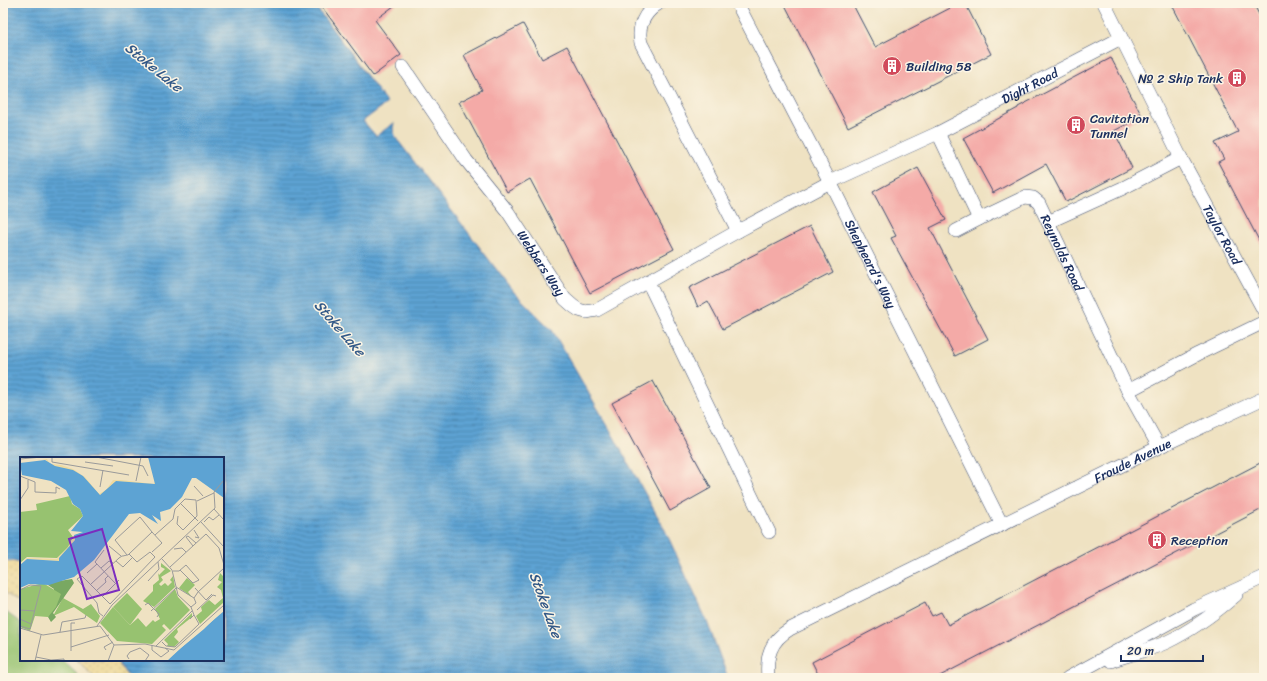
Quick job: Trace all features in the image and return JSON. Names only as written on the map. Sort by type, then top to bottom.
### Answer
[{"type":"lane","points":[[659,3],[649,11],[643,21],[640,31],[641,43],[738,231]]},
{"type":"lane","name":"Shepheard's Way","points":[[737,3],[830,182],[1002,525]]},
{"type":"lane","name":"Taylor Road","points":[[1104,3],[1181,158],[1264,311]]},
{"type":"lane","name":"Dight Road","points":[[830,182],[938,134],[1121,38]]},
{"type":"lane","name":"Webbers Way","points":[[403,67],[466,160],[508,212],[560,292],[568,303],[579,310],[591,311],[648,282],[738,231],[830,182]]},
{"type":"lane","points":[[938,134],[979,219],[956,231]]},
{"type":"lane","points":[[1048,222],[1123,188],[1181,158]]},
{"type":"lane","name":"Reynolds Road","points":[[979,219],[1025,197],[1033,198],[1040,203],[1128,391],[1159,447]]},
{"type":"lane","points":[[648,282],[769,532]]},
{"type":"lane","points":[[1128,391],[1198,354],[1264,322]]},
{"type":"lane","name":"Froude Avenue","points":[[768,678],[766,667],[769,655],[773,644],[784,633],[1159,447],[1264,398]]},
{"type":"lane","points":[[1073,675],[1166,643],[1194,628],[1250,584],[1264,577]]},
{"type":"sand","points":[[12,561],[20,563],[20,603],[3,591],[3,562]]},
{"type":"sand","points":[[78,661],[117,661],[129,678],[95,678]]},
{"type":"green space","points":[[3,610],[20,622],[20,661],[63,661],[81,678],[3,678]]},
{"type":"water","name":"Stoke Lake","points":[[3,3],[313,3],[387,103],[363,121],[376,136],[394,123],[393,129],[396,138],[513,291],[552,330],[609,428],[664,528],[706,619],[728,678],[129,678],[117,661],[224,661],[224,457],[20,457],[20,563],[12,561],[3,562]]},
{"type":"building","points":[[319,3],[398,3],[375,20],[401,55],[373,76]]},
{"type":"building","name":"Building 58","points":[[784,3],[852,3],[875,47],[960,3],[965,3],[991,54],[848,127]]},
{"type":"building","name":"№ 2 Ship Tank","points":[[1171,3],[1253,3],[1264,24],[1264,250],[1218,162],[1224,159],[1215,143],[1238,132]]},
{"type":"building","points":[[523,24],[542,59],[567,46],[674,249],[590,293],[530,179],[507,192],[459,102],[482,90],[464,55]]},
{"type":"building","name":"Cavitation Tunnel","points":[[1111,58],[1142,116],[1114,131],[1132,168],[1066,202],[1046,164],[993,193],[963,138]]},
{"type":"building","points":[[918,168],[946,220],[930,228],[988,339],[955,356],[891,238],[896,236],[873,192]]},
{"type":"building","points":[[810,226],[833,272],[723,329],[708,301],[698,307],[689,288]]},
{"type":"building","points":[[653,381],[711,488],[670,511],[612,403]]},
{"type":"building","name":"Reception","points":[[1264,461],[1264,508],[936,678],[820,678],[812,662],[925,603],[932,616],[941,612],[948,625]]},
{"type":"place","name":"Building 58","points":[[892,66]]},
{"type":"place","name":"№ 2 Ship Tank","points":[[1237,78]]},
{"type":"place","name":"Cavitation Tunnel","points":[[1076,125]]},
{"type":"place","name":"Reception","points":[[1157,540]]}]
